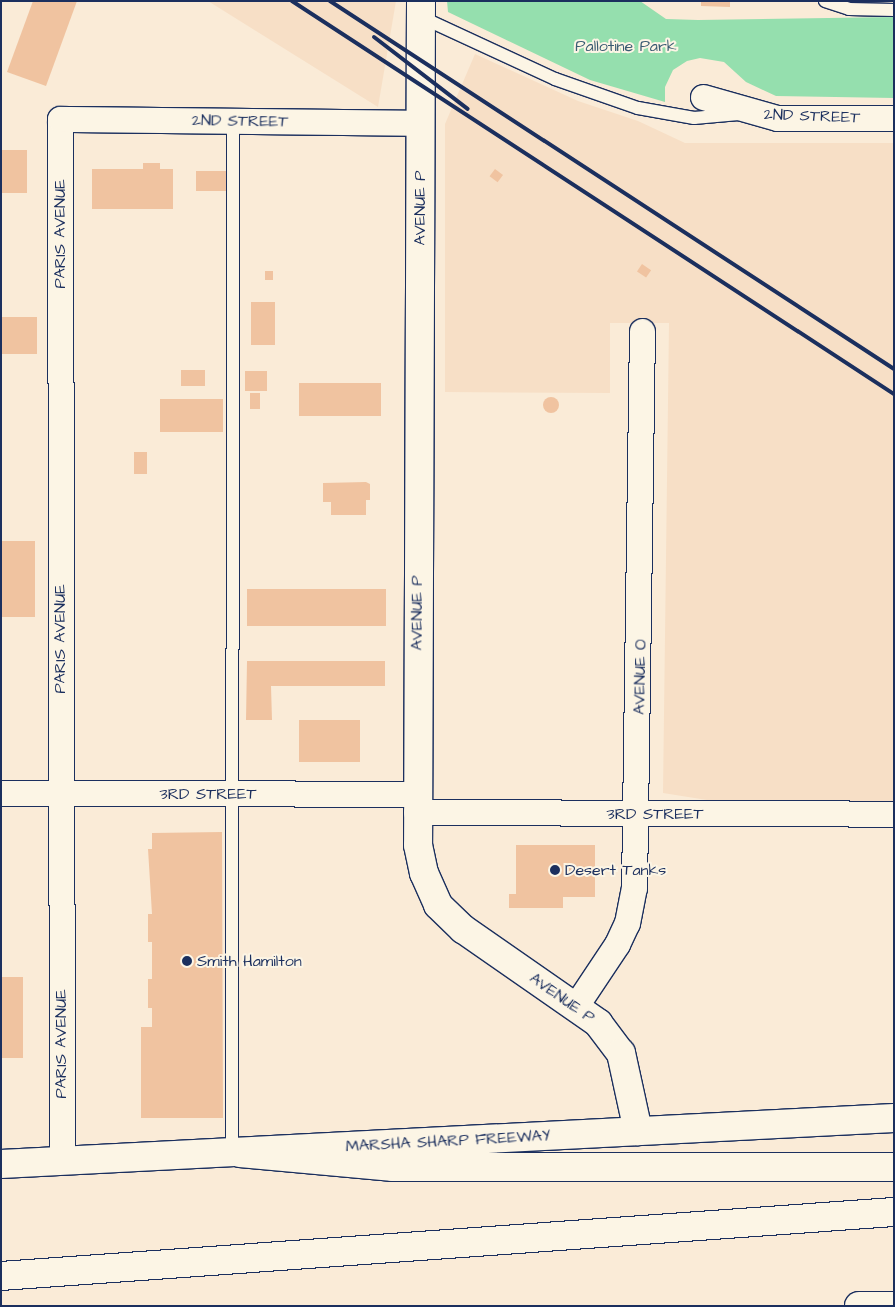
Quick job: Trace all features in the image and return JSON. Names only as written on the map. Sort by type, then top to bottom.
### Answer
[{"type":"main road","name":"AVENUE P","points":[[421,9],[416,803],[424,874],[438,905],[463,929],[598,1023],[621,1053],[638,1131]]},
{"type":"main road","name":"MARSHA SHARP FREEWAY","points":[[1,1164],[894,1118]]},
{"type":"main road","points":[[236,1153],[393,1166],[894,1167]]},
{"type":"main road","points":[[1,1276],[894,1212]]},
{"type":"main road","points":[[859,1306],[894,1306]]},
{"type":"street","name":"2ND STREET","points":[[703,97],[752,113],[777,118],[894,118]]},
{"type":"street","name":"2ND STREET","points":[[60,119],[421,123]]},
{"type":"street","name":"PARIS AVENUE","points":[[60,119],[62,1160]]},
{"type":"street","name":"AVENUE O","points":[[575,1007],[627,923],[634,888],[637,814],[642,331]]},
{"type":"street","name":"3RD STREET","points":[[1,793],[234,794],[637,814],[894,814]]},
{"type":"lane","points":[[825,1],[849,9],[894,10]]},
{"type":"lane","points":[[421,9],[555,79],[638,108],[694,118],[752,113]]},
{"type":"lane","points":[[233,121],[236,1153]]},
{"type":"shaded area","points":[[208,1],[396,1],[378,107]]},
{"type":"shaded area","points":[[475,54],[578,101],[638,121],[685,143],[894,143],[894,803],[707,800],[663,793],[669,323],[610,323],[610,393],[445,392],[445,124]]},
{"type":"green space","name":"Pallotine Park","points":[[447,1],[640,1],[666,19],[894,17],[894,98],[776,96],[746,82],[724,62],[700,58],[687,61],[673,70],[665,87],[665,102],[590,80],[448,12]]},
{"type":"building","points":[[33,1],[77,1],[46,86],[7,72]]},
{"type":"building","points":[[701,1],[730,1],[730,7],[701,6]]},
{"type":"building","points":[[1,150],[27,150],[27,193],[1,193]]},
{"type":"building","points":[[143,163],[160,163],[160,169],[173,169],[173,209],[92,209],[92,169],[143,169]]},
{"type":"building","points":[[495,169],[503,175],[498,182],[490,176]]},
{"type":"building","points":[[196,171],[226,171],[226,191],[196,191]]},
{"type":"building","points":[[642,264],[651,270],[646,278],[637,271]]},
{"type":"building","points":[[265,271],[273,271],[273,280],[265,280]]},
{"type":"building","points":[[251,302],[275,302],[275,345],[251,345]]},
{"type":"building","points":[[1,317],[37,317],[37,354],[1,354]]},
{"type":"building","points":[[181,370],[205,370],[205,386],[181,386]]},
{"type":"building","points":[[245,371],[267,371],[267,391],[245,391]]},
{"type":"building","points":[[299,383],[381,383],[381,416],[299,416]]},
{"type":"building","points":[[250,393],[260,393],[260,409],[250,409]]},
{"type":"building","points":[[551,397],[557,399],[559,405],[557,411],[551,413],[545,411],[543,405],[545,399]]},
{"type":"building","points":[[160,399],[223,399],[223,432],[160,432]]},
{"type":"building","points":[[134,452],[147,452],[147,474],[134,474]]},
{"type":"building","points":[[366,482],[370,484],[370,500],[366,500],[366,515],[331,515],[331,502],[323,502],[323,483]]},
{"type":"building","points":[[1,541],[35,541],[35,617],[1,617]]},
{"type":"building","points":[[247,589],[386,589],[386,626],[247,626]]},
{"type":"building","points":[[247,661],[385,661],[385,686],[271,686],[272,720],[246,720]]},
{"type":"building","points":[[299,720],[360,720],[360,762],[299,762]]},
{"type":"building","name":"Smith Hamilton","points":[[222,832],[223,1118],[141,1118],[141,1027],[152,1027],[152,1008],[148,1008],[148,979],[152,979],[152,942],[148,942],[148,914],[152,914],[148,849],[152,849],[152,833]]},
{"type":"building","name":"Desert Tanks","points":[[516,845],[595,845],[595,897],[563,897],[563,908],[509,908],[509,894],[516,894]]},
{"type":"building","points":[[1,977],[23,977],[23,1058],[1,1058]]},
{"type":"railway","points":[[292,1],[894,394]]},
{"type":"railway","points":[[330,1],[894,369]]},
{"type":"railway","points":[[374,37],[468,109]]},
{"type":"place","name":"Desert Tanks","points":[[555,870]]},
{"type":"place","name":"Smith Hamilton","points":[[187,961]]}]
